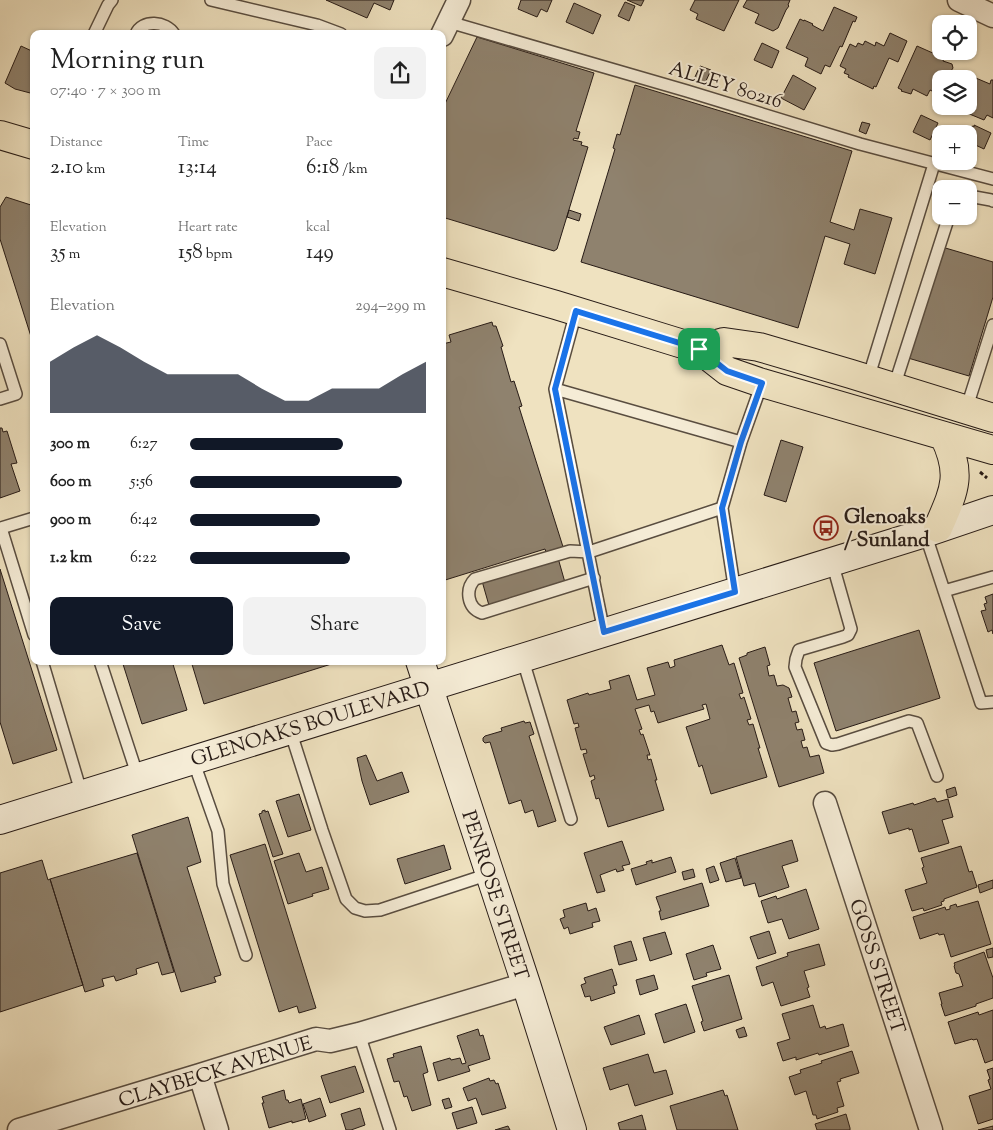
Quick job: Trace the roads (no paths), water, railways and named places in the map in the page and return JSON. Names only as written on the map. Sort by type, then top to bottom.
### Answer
[{"type":"main road","points":[[2,140],[30,144]]},
{"type":"main road","points":[[446,273],[699,349],[727,371],[944,436],[986,460]]},
{"type":"main road","points":[[699,349],[724,342],[759,347],[993,418]]},
{"type":"main road","points":[[931,530],[952,496],[956,480],[951,451],[944,436]]},
{"type":"main road","name":"GLENOAKS BOULEVARD","points":[[0,820],[832,562],[993,510]]},
{"type":"main road","name":"PENROSE STREET","points":[[421,665],[572,1130]]},
{"type":"street","points":[[959,0],[993,16]]},
{"type":"street","name":"GOSS STREET","points":[[825,803],[931,1130]]},
{"type":"street","name":"CLAYBECK AVENUE","points":[[19,1130],[200,1076],[316,1038],[330,1041],[360,1034],[526,984]]},
{"type":"street","points":[[200,1076],[217,1130]]},
{"type":"lane","points":[[96,30],[112,0]]},
{"type":"lane","points":[[211,0],[316,25],[329,30]]},
{"type":"lane","name":"ALLEY 80216","points":[[451,12],[687,91],[860,144],[932,163]]},
{"type":"lane","points":[[137,30],[148,24],[162,24],[172,30]]},
{"type":"lane","points":[[868,379],[932,170]]},
{"type":"lane","name":"ALLEY 80216","points":[[959,170],[993,178]]},
{"type":"lane","points":[[977,198],[992,201],[993,183]]},
{"type":"lane","points":[[894,387],[946,225]]},
{"type":"lane","points":[[576,311],[555,389],[604,632]]},
{"type":"lane","points":[[966,410],[993,325]]},
{"type":"lane","points":[[0,344],[16,394],[0,399]]},
{"type":"lane","points":[[735,592],[722,508],[741,442],[762,383]]},
{"type":"lane","points":[[555,389],[741,442]]},
{"type":"lane","points":[[594,578],[482,613],[477,612],[469,599],[469,588],[475,578],[570,551],[589,552],[722,508]]},
{"type":"lane","points":[[30,519],[1,528],[30,622]]},
{"type":"lane","points":[[931,530],[944,591],[987,703]]},
{"type":"lane","points":[[832,562],[850,629],[848,635],[799,650],[795,667],[826,743],[838,744],[909,721],[917,722],[937,776]]},
{"type":"lane","points":[[944,591],[993,577]]},
{"type":"lane","points":[[522,658],[571,819]]},
{"type":"lane","points":[[43,665],[82,795]]},
{"type":"lane","points":[[101,665],[138,777]]},
{"type":"lane","points":[[290,730],[346,899],[355,908],[364,911],[380,910],[489,874]]},
{"type":"lane","points":[[193,760],[218,831],[224,884],[246,955]]},
{"type":"lane","points":[[360,1034],[390,1130]]},
{"type":"place","name":"Glenoaks / Sunland","points":[[826,528]]}]
